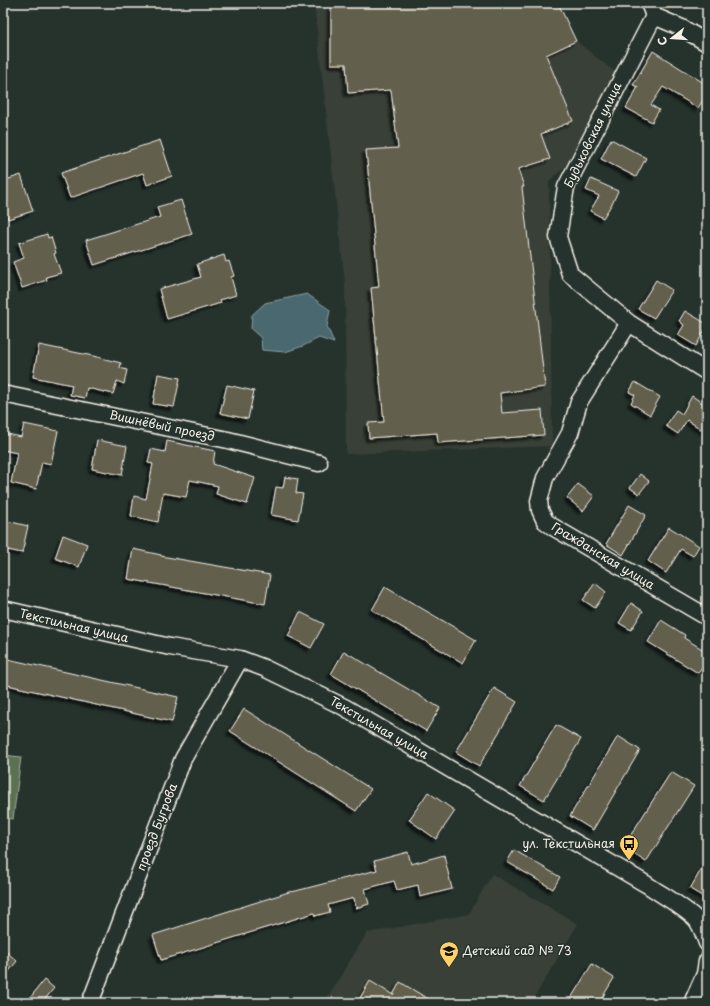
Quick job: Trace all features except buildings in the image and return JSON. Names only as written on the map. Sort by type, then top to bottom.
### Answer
[{"type":"street","points":[[652,10],[707,43]]},
{"type":"street","name":"Будьковская улица","points":[[629,323],[570,274],[558,238],[566,187],[652,10]]},
{"type":"street","points":[[629,323],[707,372]]},
{"type":"street","name":"Гражданская улица","points":[[629,323],[579,402],[570,433],[545,478],[539,501],[540,510],[545,521],[553,527],[707,617]]},
{"type":"street","name":"Вишнёвый проезд","points":[[3,394],[228,440],[319,463]]},
{"type":"street","name":"Текстильная улица","points":[[3,610],[170,648],[240,659],[264,668],[344,707],[646,884],[696,919],[707,943]]},
{"type":"street","name":"проезд Бугрова","points":[[90,1003],[183,759],[240,659]]},
{"type":"street","points":[[692,1003],[705,974],[707,961]]},
{"type":"shaded area","points":[[314,3],[558,3],[576,41],[620,76],[580,153],[549,181],[552,446],[346,454],[345,283]]},
{"type":"shaded area","name":"Детский сад № 73","points":[[492,874],[578,924],[531,1003],[324,1003],[367,933],[469,914]]},
{"type":"green space","points":[[3,755],[21,757],[13,819],[5,818],[3,832]]},
{"type":"water","points":[[307,294],[330,310],[327,326],[334,343],[319,338],[303,346],[285,352],[262,350],[261,338],[251,329],[252,315],[265,303]]},
{"type":"place","name":"ул. Текстильная","points":[[629,861]]},
{"type":"place","name":"Детский сад № 73","points":[[449,968]]}]
